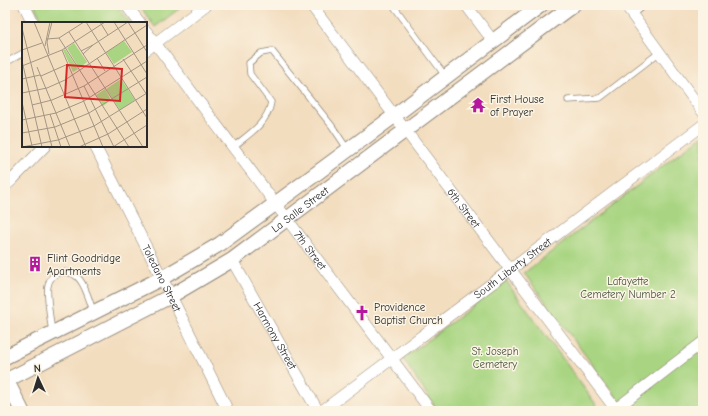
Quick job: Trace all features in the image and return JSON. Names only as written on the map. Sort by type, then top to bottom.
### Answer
[{"type":"street","points":[[24,5],[32,22]]},
{"type":"street","points":[[126,5],[139,22]]},
{"type":"street","points":[[150,46],[206,5]]},
{"type":"street","name":"6th Street","points":[[311,5],[615,410]]},
{"type":"street","points":[[466,5],[494,41]]},
{"type":"street","name":"La Salle Street","points":[[5,357],[162,278],[220,244],[394,116],[541,5]]},
{"type":"street","name":"La Salle Street","points":[[6,379],[171,296],[232,260],[573,5]]},
{"type":"street","points":[[625,5],[703,112]]},
{"type":"street","name":"7th Street","points":[[147,35],[150,46],[233,147],[431,411]]},
{"type":"street","name":"South Liberty Street","points":[[322,411],[703,125]]},
{"type":"street","points":[[5,186],[44,147]]},
{"type":"street","name":"Toledano Street","points":[[96,147],[228,411]]},
{"type":"street","name":"Harmony Street","points":[[232,260],[318,411]]},
{"type":"street","points":[[615,410],[703,342]]},
{"type":"street","points":[[6,379],[22,411]]},
{"type":"lane","points":[[393,5],[446,77]]},
{"type":"lane","points":[[632,15],[644,5]]},
{"type":"lane","points":[[233,147],[263,122],[270,110],[271,102],[250,74],[249,63],[261,53],[272,51],[332,126],[348,150]]},
{"type":"lane","points":[[568,100],[600,98],[660,52]]},
{"type":"lane","points":[[5,62],[22,54]]},
{"type":"lane","points":[[52,334],[47,288],[50,279],[57,274],[67,272],[78,276],[82,282],[94,313]]},
{"type":"green space","points":[[34,5],[117,5],[129,22],[42,22]]},
{"type":"green space","points":[[139,5],[184,5],[155,27]]},
{"type":"green space","name":"Lafayette Cemetery Number 2","points":[[703,135],[703,411],[627,411],[524,273]]},
{"type":"green space","name":"St. Joseph Cemetery","points":[[506,281],[600,410],[599,411],[438,411],[403,359]]},
{"type":"place","name":"First House of Prayer","points":[[478,105]]},
{"type":"place","name":"Flint Goodridge Apartments","points":[[35,264]]},
{"type":"place","name":"Providence Baptist Church","points":[[362,313]]}]
